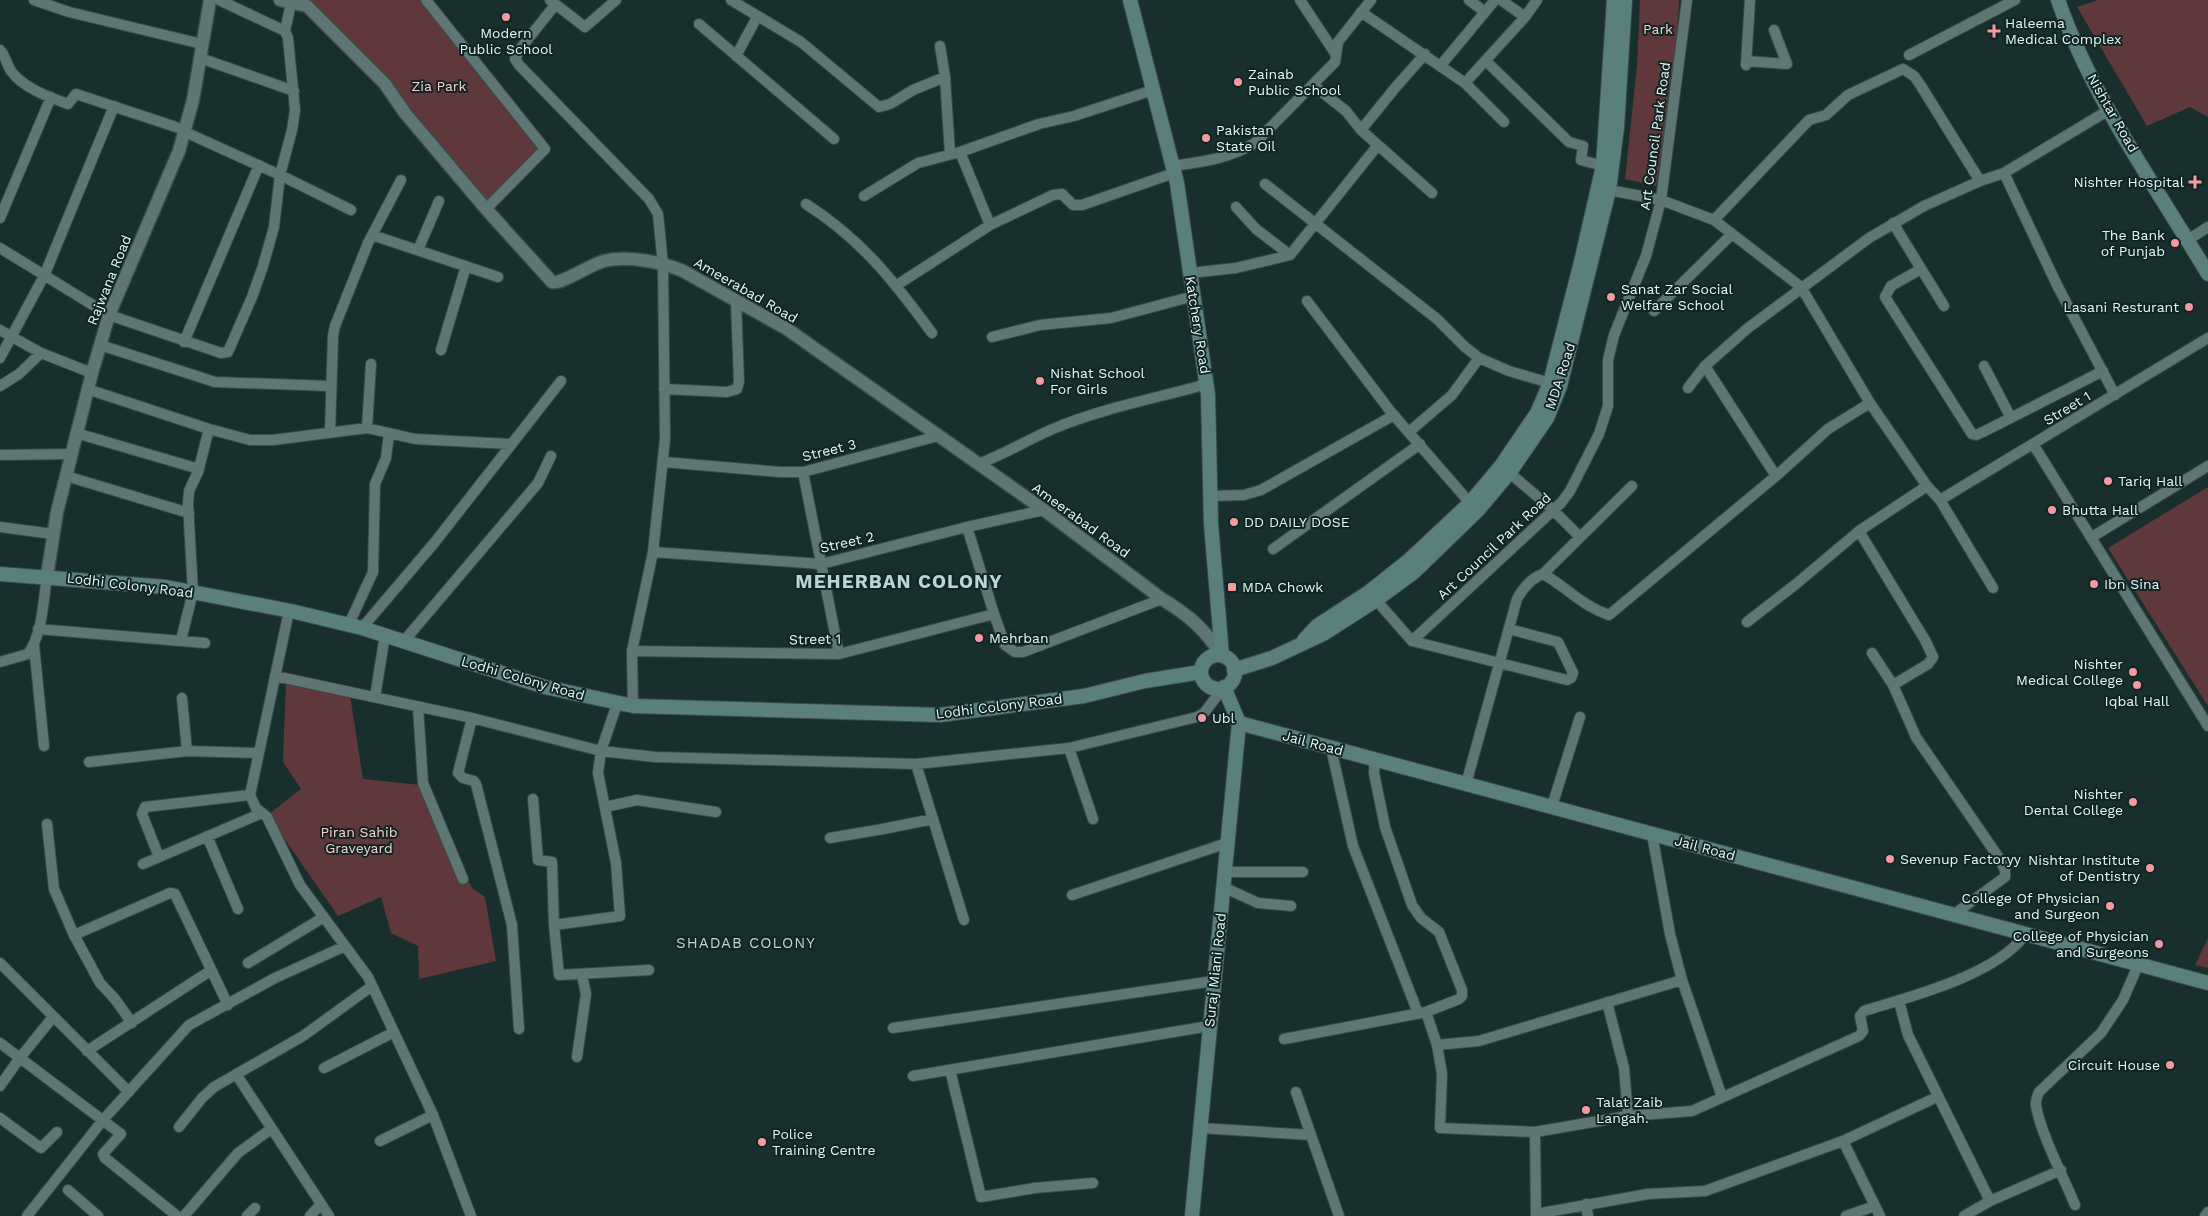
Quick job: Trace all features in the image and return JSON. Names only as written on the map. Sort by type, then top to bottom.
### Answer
[{"type":"main road","name":"Katchery Road","points":[[1130,0],[1173,170],[1207,384],[1210,496],[1222,655]]},
{"type":"main road","name":"MDA Road","points":[[1300,644],[1317,626],[1369,592],[1408,561],[1506,469],[1537,413],[1550,383],[1609,190],[1614,0]]},
{"type":"main road","name":"MDA Road","points":[[1234,670],[1272,658],[1323,634],[1376,600],[1414,572],[1471,517],[1547,418],[1560,386],[1586,263],[1611,127],[1625,0]]},
{"type":"main road","name":"Nishtar Road","points":[[2058,0],[2078,50],[2109,110],[2208,274]]},
{"type":"main road","name":"Nishtar Road","points":[[2068,0],[2078,30],[2094,66],[2208,258]]},
{"type":"main road","name":"Lodhi Colony Road","points":[[0,574],[46,576],[166,587],[288,610],[385,635],[545,688],[633,706],[940,715],[1084,696],[1145,681],[1201,672]]},
{"type":"main road","points":[[1215,655],[1222,655],[1229,659],[1234,670],[1231,682],[1224,687],[1218,688],[1210,686],[1204,681],[1201,672],[1206,659],[1215,655]]},
{"type":"main road","points":[[1224,687],[1239,723]]},
{"type":"main road","name":"Jail Road","points":[[1239,723],[2208,983]]},
{"type":"main road","name":"Suraj Miani Road","points":[[1192,1216],[1239,723]]},
{"type":"street","points":[[34,0],[69,12],[202,44]]},
{"type":"street","name":"Rajwana Road","points":[[46,576],[53,534],[76,433],[109,315],[179,151],[185,131],[210,0]]},
{"type":"street","points":[[219,0],[285,31]]},
{"type":"street","points":[[426,0],[545,149],[486,209]]},
{"type":"street","points":[[616,0],[585,27],[552,2],[520,49],[516,59],[519,66],[649,199],[658,214],[663,265],[664,462],[653,552],[632,651],[633,706]]},
{"type":"street","points":[[731,0],[802,42],[879,107],[890,104],[913,90],[945,77]]},
{"type":"street","points":[[1300,0],[1335,53]]},
{"type":"street","points":[[897,285],[990,224],[1058,194],[1062,194],[1069,202],[1077,206],[1173,170],[1245,149],[1255,143],[1334,62],[1338,42],[1371,0]]},
{"type":"street","points":[[1469,0],[1485,12]]},
{"type":"street","points":[[1441,65],[1495,0]]},
{"type":"street","points":[[1501,0],[1525,17]]},
{"type":"street","points":[[1466,83],[1525,17],[1537,0]]},
{"type":"street","name":"Art Council Park Road","points":[[1412,641],[1553,510],[1570,491],[1599,434],[1608,406],[1608,360],[1614,335],[1646,256],[1661,200],[1687,0]]},
{"type":"street","points":[[1750,0],[1746,64],[1787,64],[1774,30]]},
{"type":"street","points":[[1909,54],[2015,0]]},
{"type":"street","points":[[0,248],[109,315],[223,354],[231,349],[263,266],[274,227],[280,175],[292,130],[295,110],[294,91],[288,38],[285,31],[285,2]]},
{"type":"street","name":"Ameerabad Road","points":[[285,2],[307,6],[385,84],[404,113],[486,209],[553,283],[558,283],[587,267],[604,261],[625,259],[681,270],[787,329],[1044,510],[1162,598],[1188,615],[1222,655]]},
{"type":"street","points":[[1361,12],[1466,83],[1504,122]]},
{"type":"street","points":[[736,56],[757,17]]},
{"type":"street","points":[[699,24],[834,139]]},
{"type":"street","points":[[940,46],[955,153],[990,224]]},
{"type":"street","points":[[0,50],[5,56],[8,67],[17,78],[51,97],[68,104],[76,94],[185,131],[351,210]]},
{"type":"street","points":[[1361,130],[1424,54]]},
{"type":"street","points":[[200,58],[294,91]]},
{"type":"street","points":[[1486,61],[1569,142],[1583,146],[1582,160],[1603,166]]},
{"type":"street","points":[[1714,220],[1809,120],[1826,115],[1848,95],[1903,70],[1914,76],[1921,86],[1980,181]]},
{"type":"street","points":[[1313,85],[1346,111],[1361,130],[1432,193]]},
{"type":"street","points":[[864,196],[918,164],[1039,124],[1074,116],[1154,90]]},
{"type":"street","points":[[0,218],[51,97]]},
{"type":"street","points":[[0,358],[44,276],[114,106]]},
{"type":"street","points":[[1688,388],[1706,366],[1748,328],[1801,287],[1893,223],[1980,181],[2004,173],[2109,110]]},
{"type":"street","points":[[1190,273],[1236,268],[1290,255],[1358,167],[1378,145]]},
{"type":"street","points":[[184,342],[259,165]]},
{"type":"street","points":[[2004,173],[2054,279],[2115,395]]},
{"type":"street","points":[[330,433],[333,336],[372,236],[401,180]]},
{"type":"street","points":[[1265,184],[1437,319],[1465,347],[1480,358],[1509,371],[1550,383]]},
{"type":"street","points":[[1609,190],[1661,200],[1714,220],[1801,287],[1870,402],[1927,486],[1940,500],[1993,588]]},
{"type":"street","points":[[418,250],[439,201]]},
{"type":"street","points":[[806,204],[832,220],[858,243],[897,285],[932,333]]},
{"type":"street","points":[[1236,207],[1256,229],[1290,255]]},
{"type":"street","points":[[1893,223],[1944,306]]},
{"type":"street","points":[[2194,236],[2208,227]]},
{"type":"street","points":[[1654,311],[1732,234]]},
{"type":"street","points":[[372,236],[498,277]]},
{"type":"street","points":[[441,350],[466,266]]},
{"type":"street","points":[[1921,269],[1891,286],[1885,294],[1886,301],[1972,434],[1976,435],[2103,371]]},
{"type":"street","points":[[992,337],[1040,325],[1111,318],[1194,296]]},
{"type":"street","points":[[664,389],[727,392],[737,389],[739,382],[736,301]]},
{"type":"street","points":[[1306,301],[1394,415],[1470,503]]},
{"type":"street","points":[[0,330],[41,353],[92,372]]},
{"type":"street","name":"Street 1","points":[[1940,500],[2208,338]]},
{"type":"street","points":[[100,344],[215,382],[330,386]]},
{"type":"street","points":[[2,384],[20,374],[41,353]]},
{"type":"street","points":[[1409,432],[1452,395],[1480,358]]},
{"type":"street","points":[[367,428],[371,364]]},
{"type":"street","points":[[1706,366],[1776,476]]},
{"type":"street","points":[[1984,366],[2011,418]]},
{"type":"street","points":[[355,626],[434,542],[561,381]]},
{"type":"street","points":[[978,464],[1056,428],[1096,414],[1207,384]]},
{"type":"street","points":[[87,389],[209,429],[237,437],[258,440],[367,428],[415,439],[433,441],[512,444]]},
{"type":"street","points":[[1542,574],[1576,599],[1595,610],[1609,615],[1776,476],[1828,429],[1870,402]]},
{"type":"street","points":[[1210,496],[1244,495],[1261,490],[1394,415]]},
{"type":"street","points":[[181,640],[193,592],[189,491],[199,469],[209,429]]},
{"type":"street","points":[[76,433],[199,469]]},
{"type":"street","points":[[355,626],[372,572],[374,554],[372,516],[375,484],[386,458],[389,433]]},
{"type":"street","name":"Street 3","points":[[664,462],[780,472],[803,472],[938,436]]},
{"type":"street","points":[[1274,548],[1420,444]]},
{"type":"street","points":[[2033,444],[2208,726]]},
{"type":"street","points":[[0,455],[71,454]]},
{"type":"street","points":[[404,641],[538,483],[551,456]]},
{"type":"street","points":[[2092,537],[2208,466]]},
{"type":"street","points":[[1506,469],[1553,510],[1580,537]]},
{"type":"street","points":[[803,472],[838,654]]},
{"type":"street","points":[[66,476],[189,513]]},
{"type":"street","points":[[1466,784],[1509,629],[1518,599],[1523,590],[1536,577],[1542,574],[1632,486]]},
{"type":"street","points":[[1747,622],[1796,584],[1858,531],[1927,486]]},
{"type":"street","name":"Street 2","points":[[653,552],[821,564],[967,527],[1044,510]]},
{"type":"street","points":[[0,527],[53,534]]},
{"type":"street","points":[[967,527],[1005,644],[1019,653],[1162,598]]},
{"type":"street","points":[[1858,531],[1933,656],[1928,664],[1893,685]]},
{"type":"street","points":[[0,662],[28,654],[34,645],[46,576]]},
{"type":"street","points":[[1376,600],[1412,641],[1566,680],[1571,678],[1573,673],[1558,642],[1509,629]]},
{"type":"street","points":[[288,610],[250,795],[256,808],[267,817],[300,885],[372,986],[433,1115],[471,1216]]},
{"type":"street","name":"Street 1","points":[[632,651],[838,654],[994,614]]},
{"type":"street","points":[[38,629],[205,643]]},
{"type":"street","points":[[375,697],[385,635]]},
{"type":"street","points":[[34,645],[44,746]]},
{"type":"street","points":[[1872,653],[1893,685],[1916,738],[2006,870],[2005,877],[1953,915]]},
{"type":"street","points":[[275,676],[472,718],[601,751],[655,757],[916,764],[1069,748],[1197,717],[1204,712],[1224,687]]},
{"type":"street","points":[[182,698],[187,751]]},
{"type":"street","points":[[554,925],[620,916],[616,863],[598,773],[601,751],[617,704]]},
{"type":"street","points":[[418,707],[422,782],[464,879]]},
{"type":"street","points":[[1552,806],[1580,717]]},
{"type":"street","points":[[472,718],[458,773],[463,778],[474,781],[476,784],[512,925],[520,1029]]},
{"type":"street","points":[[1069,748],[1093,819]]},
{"type":"street","points":[[1331,748],[1353,846],[1437,1045],[1442,1074],[1440,1128],[1534,1132],[1628,1116],[1692,1111],[1859,1036],[1863,1031],[1861,1014],[1960,979],[1988,965],[2016,946],[2025,935]]},
{"type":"street","points":[[89,762],[187,751],[258,753]]},
{"type":"street","points":[[1284,1039],[1422,1012],[1459,999],[1462,996],[1462,990],[1439,932],[1421,918],[1412,905],[1385,827],[1374,773],[1375,759]]},
{"type":"street","points":[[916,764],[964,920]]},
{"type":"street","points":[[159,857],[142,814],[145,807],[250,795]]},
{"type":"street","points":[[533,799],[538,860],[552,862],[554,925],[559,975],[649,970]]},
{"type":"street","points":[[605,807],[637,800],[716,812]]},
{"type":"street","points":[[143,864],[262,813]]},
{"type":"street","points":[[830,838],[932,818]]},
{"type":"street","points":[[47,824],[54,889],[74,935],[100,983],[115,999],[132,1023]]},
{"type":"street","points":[[1652,834],[1670,934],[1682,980],[1722,1097]]},
{"type":"street","points":[[207,836],[238,909]]},
{"type":"street","points":[[1072,895],[1227,843]]},
{"type":"street","points":[[1224,872],[1303,872]]},
{"type":"street","points":[[1223,886],[1258,903],[1290,906]]},
{"type":"street","points":[[74,935],[170,893],[175,894],[228,1005]]},
{"type":"street","points":[[248,963],[324,917]]},
{"type":"street","points":[[27,1216],[103,1120],[189,1025],[275,978],[345,946]]},
{"type":"street","points":[[0,963],[129,1092]]},
{"type":"street","points":[[2075,1205],[2046,1137],[2036,1107],[2036,1099],[2040,1092],[2100,1033],[2122,1000],[2138,965]]},
{"type":"street","points":[[87,1051],[210,970]]},
{"type":"street","points":[[577,1057],[586,994],[582,975]]},
{"type":"street","points":[[1437,1045],[1480,1041],[1682,980]]},
{"type":"street","points":[[893,1028],[1214,981]]},
{"type":"street","points":[[179,1127],[202,1098],[214,1087],[303,1036],[331,1018],[372,986]]},
{"type":"street","points":[[1899,1001],[1908,1035],[1990,1202]]},
{"type":"street","points":[[1607,1002],[1624,1068],[1628,1116]]},
{"type":"street","points":[[0,1086],[53,1017]]},
{"type":"street","points":[[912,1076],[1209,1026]]},
{"type":"street","points":[[324,1068],[394,1032]]},
{"type":"street","points":[[0,1043],[121,1134],[103,1154],[105,1158],[177,1216]]},
{"type":"street","points":[[950,1070],[981,1197],[1035,1188],[1093,1183]]},
{"type":"street","points":[[236,1074],[329,1216]]},
{"type":"street","points":[[1296,1092],[1339,1216]]},
{"type":"street","points":[[1534,1132],[1536,1215],[1586,1204],[1648,1194],[1706,1191],[1843,1141],[1937,1097]]},
{"type":"street","points":[[380,1141],[433,1115]]},
{"type":"street","points":[[0,1118],[41,1148],[57,1132]]},
{"type":"street","points":[[1200,1128],[1311,1135]]},
{"type":"street","points":[[184,1216],[238,1153],[271,1129]]},
{"type":"street","points":[[1843,1141],[1880,1216]]},
{"type":"street","points":[[1964,1216],[1990,1202],[2061,1170]]},
{"type":"street","points":[[68,1190],[98,1216]]},
{"type":"street","points":[[310,1216],[321,1204]]},
{"type":"street","points":[[1586,1204],[1588,1216]]},
{"type":"street","points":[[1846,1216],[1875,1206]]},
{"type":"street","points":[[247,1216],[254,1208]]},
{"type":"street","points":[[2205,1216],[2208,1212]]},
{"type":"green space","name":"Zia Park","points":[[298,0],[423,0],[542,149],[485,205],[404,107]]},
{"type":"green space","name":"Park","points":[[1640,0],[1679,0],[1675,70],[1656,186],[1625,179],[1637,65]]},
{"type":"green space","points":[[2098,0],[2208,0],[2208,117],[2190,107],[2147,126],[2077,7]]},
{"type":"green space","points":[[2208,487],[2208,706],[2108,548]]},
{"type":"green space","name":"Piran Sahib Graveyard","points":[[286,680],[350,695],[363,779],[421,785],[472,888],[485,897],[496,961],[419,979],[418,946],[391,933],[381,897],[338,916],[268,815],[301,789],[283,762]]},
{"type":"green space","points":[[2208,938],[2208,968],[2195,965]]},
{"type":"place","name":"Modern Public School","points":[[506,17]]},
{"type":"place","name":"Haleema Medical Complex","points":[[1994,31]]},
{"type":"place","name":"Zainab Public School","points":[[1238,82]]},
{"type":"place","name":"Pakistan State Oil","points":[[1206,138]]},
{"type":"place","name":"Nishter Hospital","points":[[2195,182]]},
{"type":"place","name":"The Bank of Punjab","points":[[2175,243]]},
{"type":"place","name":"Sanat Zar Social Welfare School","points":[[1611,297]]},
{"type":"place","name":"Lasani Resturant","points":[[2189,307]]},
{"type":"place","name":"Nishat School For Girls","points":[[1040,381]]},
{"type":"place","name":"Tariq Hall","points":[[2108,481]]},
{"type":"place","name":"Bhutta Hall","points":[[2052,510]]},
{"type":"place","name":"DD DAILY DOSE","points":[[1234,522]]},
{"type":"place","name":"Ibn Sina","points":[[2094,584]]},
{"type":"place","name":"MDA Chowk","points":[[1232,587]]},
{"type":"place","name":"Mehrban","points":[[979,638]]},
{"type":"place","name":"Nishter Medical College","points":[[2133,672]]},
{"type":"place","name":"Iqbal Hall","points":[[2137,685]]},
{"type":"place","name":"Ubl","points":[[1202,718]]},
{"type":"place","name":"Nishter Dental College","points":[[2133,802]]},
{"type":"place","name":"Sevenup Factoryy","points":[[1890,859]]},
{"type":"place","name":"Nishtar Institute of Dentistry","points":[[2150,868]]},
{"type":"place","name":"College Of Physician and Surgeon","points":[[2110,906]]},
{"type":"place","name":"College of Physician and Surgeons","points":[[2159,944]]},
{"type":"place","name":"Circuit House","points":[[2170,1065]]},
{"type":"place","name":"Talat Zaib Langah.","points":[[1586,1110]]},
{"type":"place","name":"Police Training Centre","points":[[762,1142]]},
{"type":"district","name":"MEHERBAN COLONY","points":[[899,581]]},
{"type":"district","name":"SHADAB COLONY","points":[[746,943]]}]
